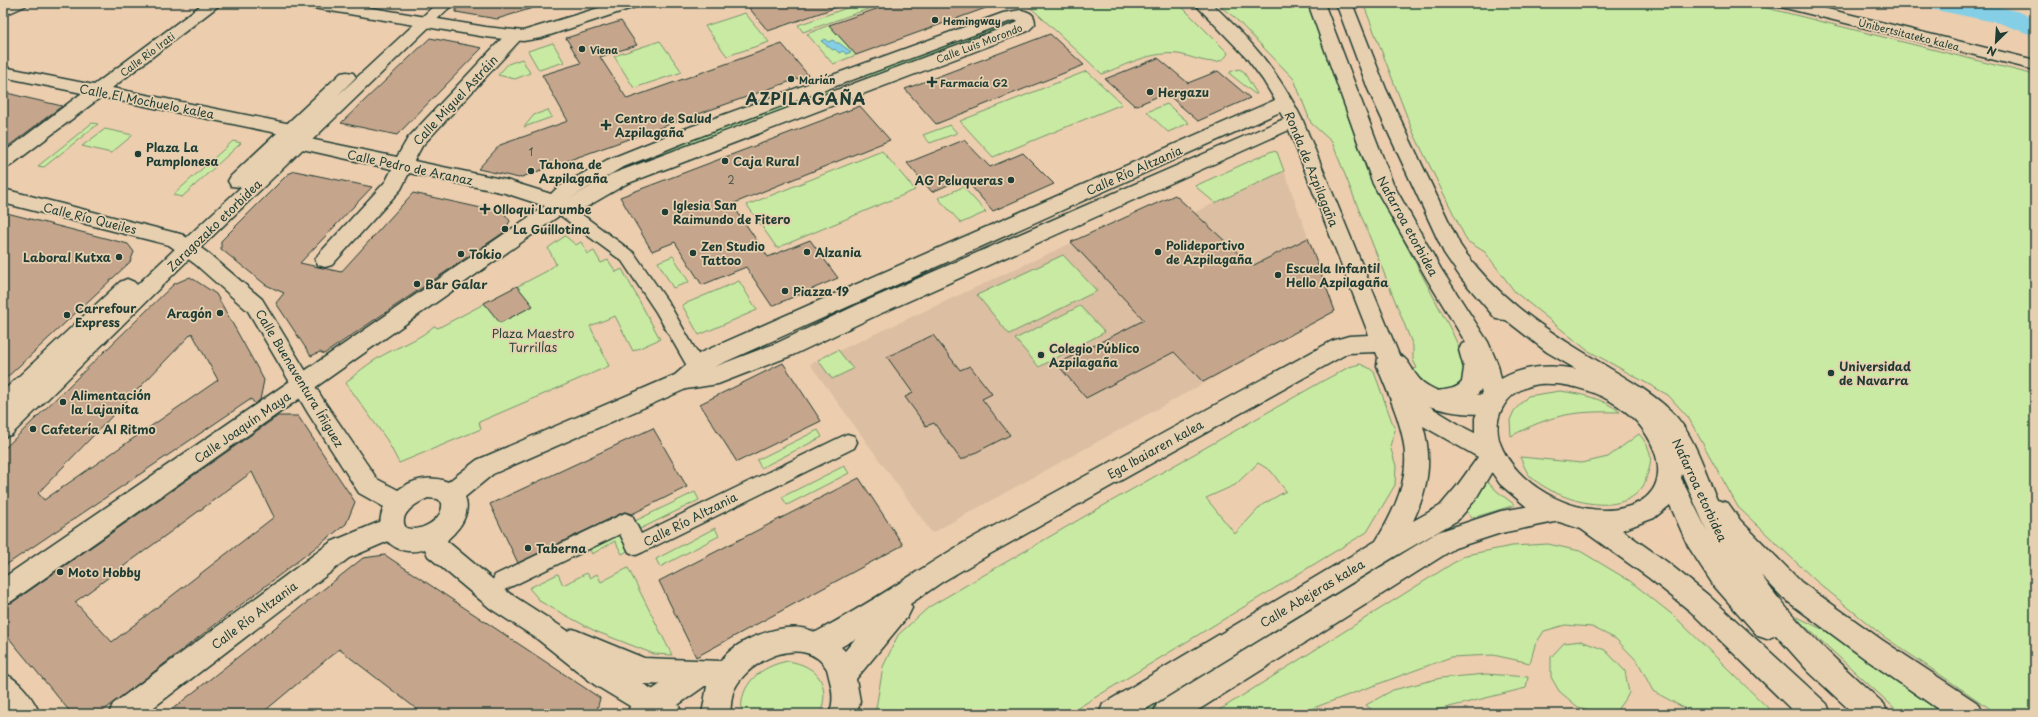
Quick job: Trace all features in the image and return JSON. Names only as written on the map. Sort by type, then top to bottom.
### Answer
[{"type":"street","points":[[3,11],[19,3]]},
{"type":"street","name":"Calle Río Irati","points":[[3,162],[214,3]]},
{"type":"street","points":[[313,3],[408,20],[514,36],[535,34],[632,3]]},
{"type":"street","name":"Zaragozako etorbidea","points":[[295,137],[426,3]]},
{"type":"street","name":"Zaragozako etorbidea","points":[[3,405],[182,244],[295,137],[446,3]]},
{"type":"street","name":"Calle Miguel Astráin","points":[[326,260],[394,184],[415,142],[523,26],[589,3]]},
{"type":"street","name":"Ronda de Azpilagaña","points":[[1202,3],[1229,28],[1253,54],[1268,74],[1294,121],[1386,350],[1388,366],[1414,434],[1418,460],[1413,490],[1404,517],[1385,549]]},
{"type":"street","name":"Nafarroa etorbidea","points":[[1316,3],[1349,96],[1383,184],[1444,290],[1471,333],[1484,358],[1493,401]]},
{"type":"street","name":"Nafarroa etorbidea","points":[[1344,3],[1377,89],[1451,248],[1468,273],[1495,301],[1514,327],[1590,382]]},
{"type":"street","name":"Unibertsitateko kalea","points":[[1782,3],[2035,65]]},
{"type":"street","name":"Calle Luis Morondo","points":[[559,206],[576,204],[619,179],[1014,14],[1026,18],[1027,24],[1022,27],[858,80]]},
{"type":"street","name":"Calle El Mochuelo kalea","points":[[3,72],[98,91],[295,137]]},
{"type":"street","name":"Calle Río Altzania","points":[[450,494],[485,467],[690,374],[708,359],[1284,103]]},
{"type":"street","name":"Calle Río Altzania","points":[[690,374],[718,376],[784,349],[1294,121]]},
{"type":"street","name":"Calle Pedro de Aranaz","points":[[295,137],[403,166],[520,191],[546,199],[559,206],[628,257],[662,307],[690,374]]},
{"type":"street","points":[[520,191],[529,228]]},
{"type":"street","name":"Calle Río Queiles","points":[[3,196],[182,244]]},
{"type":"street","name":"Calle Joaquín Maya","points":[[3,593],[559,206]]},
{"type":"street","points":[[977,262],[967,256],[965,251],[974,242],[992,242],[998,253]]},
{"type":"street","name":"Zaragozako etorbidea","points":[[3,428],[182,244]]},
{"type":"street","name":"Calle Buenaventura Íñiguez","points":[[182,244],[255,305],[302,385],[368,486],[399,503]]},
{"type":"street","points":[[1434,398],[1453,397],[1465,394],[1472,386],[1475,378],[1473,356],[1452,315],[1444,290]]},
{"type":"street","name":"Nafarroa etorbidea","points":[[1495,301],[1555,346],[1640,398],[1664,419],[1681,444],[1680,473],[1697,538],[1723,578],[1773,634],[1837,694],[1862,714]]},
{"type":"street","name":"Ega Ibaiaren kalea","points":[[818,645],[867,619],[933,574],[1340,347],[1357,344],[1386,350]]},
{"type":"street","name":"Ronda de Azpilagaña","points":[[1386,350],[1398,365],[1407,380],[1417,390],[1434,398],[1451,403],[1493,401]]},
{"type":"street","points":[[1680,473],[1657,504],[1640,515],[1615,521],[1586,520],[1561,512],[1531,497],[1518,487],[1493,456],[1486,435],[1486,419],[1493,401],[1511,384],[1534,376],[1561,376],[1590,382],[1615,393],[1634,405],[1651,423],[1664,443],[1671,466],[1680,473],[1792,590],[1873,649],[1969,714]]},
{"type":"street","points":[[1401,398],[1428,418],[1458,437],[1493,456]]},
{"type":"street","name":"Calle Río Altzania","points":[[502,582],[625,522],[636,546],[847,442]]},
{"type":"street","name":"Calle Abejeras kalea","points":[[1114,714],[1385,549],[1449,513],[1466,493],[1483,466],[1493,456]]},
{"type":"street","name":"Nafarroa etorbidea","points":[[1680,473],[1724,543],[1767,606],[1820,663],[1874,714]]},
{"type":"street","points":[[426,488],[435,488],[450,494],[454,500],[455,507],[453,515],[441,530],[432,536],[411,540],[402,539],[395,534],[391,528],[393,511],[407,496],[426,488]]},
{"type":"street","points":[[1167,714],[1448,540],[1501,522],[1561,512]]},
{"type":"street","points":[[1586,520],[1643,559],[1698,603],[1786,687],[1817,714]]},
{"type":"street","name":"Calle Río Altzania","points":[[123,714],[340,550],[391,528]]},
{"type":"street","points":[[432,536],[438,548],[500,601],[545,629],[654,711],[699,674]]},
{"type":"street","name":"Ega Ibaiaren kalea","points":[[844,673],[883,625],[933,574]]},
{"type":"street","points":[[545,629],[643,671],[726,674]]},
{"type":"street","points":[[716,714],[718,691],[726,674],[750,651],[767,643],[788,638],[818,645],[833,656],[844,673],[846,708],[843,714]]},
{"type":"street","points":[[3,686],[26,714]]},
{"type":"street","points":[[1786,687],[1810,714]]},
{"type":"shaded area","name":"Colegio Público Azpilagaña","points":[[1284,171],[1335,311],[932,533],[810,364],[1175,195],[1193,213]]},
{"type":"green space","points":[[861,3],[882,4],[803,32],[798,25]]},
{"type":"green space","points":[[1026,3],[1178,3],[1228,53],[1219,61],[1213,62],[1178,54],[1158,55],[1139,60],[1102,74]]},
{"type":"green space","points":[[1216,3],[1307,3],[1318,28],[1366,169],[1452,332],[1466,369],[1466,382],[1446,392],[1430,389],[1409,370],[1417,368],[1413,360],[1413,346],[1332,142],[1311,123],[1294,79],[1234,17]]},
{"type":"green space","name":"Universidad de Navarra","points":[[1363,3],[1747,3],[2035,75],[2035,714],[1998,714],[1883,636],[1815,580],[1738,507],[1688,417],[1668,395],[1587,350],[1515,292],[1485,252],[1467,241],[1413,132]]},
{"type":"green space","points":[[745,13],[769,42],[727,56],[705,26]]},
{"type":"green space","points":[[1013,18],[1019,19],[1018,22],[868,80],[862,74]]},
{"type":"green space","points":[[829,25],[856,55],[833,64],[807,34]]},
{"type":"green space","points":[[660,41],[682,72],[634,88],[614,56]]},
{"type":"green space","points":[[553,43],[564,62],[539,70],[528,51]]},
{"type":"green space","points":[[522,59],[530,73],[515,79],[498,75],[508,64]]},
{"type":"green space","points":[[1239,69],[1243,71],[1257,94],[1230,74],[1230,72]]},
{"type":"green space","points":[[1087,71],[1122,104],[993,157],[960,121]]},
{"type":"green space","points":[[826,88],[833,92],[585,189],[621,167],[649,155]]},
{"type":"green space","points":[[1167,104],[1189,123],[1168,132],[1147,112]]},
{"type":"green space","points":[[548,110],[552,117],[524,127],[534,115]]},
{"type":"green space","points":[[92,123],[98,124],[44,167],[38,166]]},
{"type":"green space","points":[[950,125],[957,133],[930,143],[923,135]]},
{"type":"green space","points":[[105,129],[133,135],[111,153],[82,146]]},
{"type":"green space","points":[[233,141],[241,143],[182,197],[173,195]]},
{"type":"green space","points":[[882,151],[915,190],[777,248],[747,205]]},
{"type":"green space","points":[[1272,151],[1277,152],[1284,171],[1215,203],[1195,186]]},
{"type":"green space","points":[[963,187],[986,212],[961,223],[938,198]]},
{"type":"green space","name":"Plaza Maestro Turrillas","points":[[565,236],[576,245],[581,242],[588,254],[594,251],[601,263],[608,260],[616,272],[622,269],[660,339],[633,351],[615,316],[590,326],[609,366],[479,422],[481,429],[399,463],[387,440],[346,383],[373,361],[419,337],[434,326],[438,328],[547,271],[556,264],[548,248]]},
{"type":"green space","points":[[1063,255],[1097,291],[1009,334],[977,295]]},
{"type":"green space","points":[[673,256],[689,282],[673,288],[658,262]]},
{"type":"green space","points":[[739,281],[757,310],[699,335],[682,305]]},
{"type":"green space","points":[[1080,306],[1105,332],[1039,367],[1015,339]]},
{"type":"green space","points":[[838,350],[853,369],[832,379],[818,360]]},
{"type":"green space","points":[[1360,364],[1374,372],[1395,430],[1390,446],[1396,466],[1395,485],[1367,532],[1068,714],[875,714],[883,667],[898,635],[929,607],[1087,515],[1349,367]],"holes":[[[1258,463],[1271,471],[1286,491],[1262,505],[1235,534],[1206,498],[1235,485]]]},
{"type":"green space","points":[[1560,391],[1584,395],[1599,400],[1620,412],[1589,412],[1564,415],[1539,423],[1511,436],[1510,420],[1514,411],[1528,396]]},
{"type":"green space","points":[[818,430],[822,437],[761,468],[757,460]]},
{"type":"green space","points":[[1639,434],[1650,453],[1649,469],[1643,486],[1633,497],[1619,502],[1603,504],[1587,503],[1555,492],[1530,476],[1520,457],[1582,463],[1608,457]]},
{"type":"green space","points":[[844,466],[849,473],[787,505],[782,497]]},
{"type":"green space","points":[[1485,480],[1515,505],[1472,518],[1466,511]]},
{"type":"green space","points":[[695,492],[699,500],[640,529],[635,521]]},
{"type":"green space","points":[[1445,523],[1452,527],[1150,714],[1133,714]]},
{"type":"green space","points":[[622,525],[634,547],[622,554],[615,541],[592,554],[587,544]]},
{"type":"green space","points":[[715,528],[719,536],[660,567],[656,559]]},
{"type":"green space","points":[[1548,544],[1580,551],[1630,581],[1674,616],[1774,714],[1695,714],[1653,691],[1638,662],[1616,639],[1592,627],[1565,625],[1544,631],[1535,645],[1530,663],[1493,655],[1451,657],[1297,714],[1213,714],[1466,555],[1512,546]]},
{"type":"green space","points":[[628,568],[672,655],[654,654],[595,631],[541,602],[529,588],[558,574],[563,585],[587,573],[590,578],[597,574],[601,582]]},
{"type":"green space","points":[[1793,615],[1832,634],[1945,714],[1901,714]]},
{"type":"green space","points":[[1581,641],[1605,650],[1625,671],[1629,693],[1617,710],[1601,713],[1578,707],[1559,691],[1551,677],[1551,657],[1564,643]]},
{"type":"green space","points":[[788,661],[807,667],[819,678],[823,685],[824,694],[820,714],[742,714],[744,694],[753,678],[769,667]]},
{"type":"green space","points":[[1486,674],[1528,677],[1526,688],[1421,714],[1377,714],[1366,705],[1393,690],[1441,678]]},
{"type":"water","points":[[825,39],[828,42],[833,40],[836,43],[839,43],[851,52],[846,54],[843,51],[839,53],[835,49],[833,50],[821,41]]},
{"type":"building","points":[[456,3],[535,3],[536,7],[497,19],[456,12]]},
{"type":"building","points":[[745,3],[839,3],[840,6],[768,31]]},
{"type":"building","points":[[894,3],[994,3],[994,5],[856,55],[829,25]]},
{"type":"building","points":[[621,21],[637,45],[600,57],[627,99],[782,44],[808,75],[519,178],[478,169],[500,145],[568,121],[542,75],[581,63],[566,38]]},
{"type":"building","points":[[1050,34],[1084,65],[936,124],[905,89]]},
{"type":"building","points":[[430,38],[482,48],[397,135],[341,123]]},
{"type":"building","points":[[1158,58],[1188,83],[1218,71],[1250,98],[1198,121],[1166,93],[1135,106],[1105,79]]},
{"type":"building","points":[[3,92],[23,97],[62,106],[3,150]]},
{"type":"building","points":[[860,106],[890,140],[732,204],[768,257],[810,240],[838,278],[772,306],[746,267],[702,285],[675,242],[652,251],[620,197]]},
{"type":"building","points":[[964,140],[990,167],[1023,153],[1054,184],[993,211],[964,178],[932,192],[907,163]]},
{"type":"building","points":[[295,171],[372,187],[300,263],[341,272],[413,193],[504,213],[510,221],[503,233],[324,354],[320,352],[311,356],[276,303],[284,293],[266,285],[221,249],[221,241],[288,174]]},
{"type":"building","points":[[1175,195],[1252,266],[1308,238],[1335,311],[1203,382],[1174,352],[1086,398],[1057,364],[1144,320],[1071,242]]},
{"type":"building","points":[[3,212],[128,244],[134,252],[130,262],[3,381]]},
{"type":"building","points":[[190,277],[216,294],[264,380],[260,400],[255,404],[251,399],[3,567],[3,450],[174,284]],"holes":[[[192,333],[218,380],[44,500],[38,493]]]},
{"type":"building","points":[[517,286],[533,306],[500,323],[484,303]]},
{"type":"building","points":[[933,335],[960,370],[970,366],[992,394],[982,399],[1010,435],[961,460],[934,423],[926,426],[905,397],[913,393],[887,357]]},
{"type":"building","points":[[783,363],[821,421],[737,462],[700,404]]},
{"type":"building","points":[[278,416],[298,416],[355,502],[346,524],[99,714],[72,714],[3,631],[3,606],[13,602]],"holes":[[[252,472],[274,517],[112,642],[75,602]]]},
{"type":"building","points":[[653,428],[687,487],[632,514],[624,512],[518,563],[490,504]]},
{"type":"building","points":[[859,478],[903,545],[696,657],[659,581]]},
{"type":"building","points":[[385,555],[600,698],[596,714],[423,714],[339,649],[261,714],[166,714],[363,558]]},
{"type":"waterway","points":[[1941,3],[2007,16],[2035,28]]},
{"type":"place","name":"Hemingway","points":[[935,20]]},
{"type":"place","name":"Viena","points":[[582,49]]},
{"type":"place","name":"Marián","points":[[791,79]]},
{"type":"place","name":"Farmacía G2","points":[[932,82]]},
{"type":"place","name":"Hergazu","points":[[1150,92]]},
{"type":"place","name":"Centro de Salud Azpilagaña","points":[[606,125]]},
{"type":"place","name":"Plaza La Pamplonesa","points":[[138,154]]},
{"type":"place","name":"Caja Rural","points":[[725,161]]},
{"type":"place","name":"Tahona de Azpilagaña","points":[[531,171]]},
{"type":"place","name":"AG Peluqueras","points":[[1011,180]]},
{"type":"place","name":"Olloqui Larumbe","points":[[485,209]]},
{"type":"place","name":"Iglesia San Raimundo de Fitero","points":[[665,212]]},
{"type":"place","name":"La Guillotina","points":[[505,229]]},
{"type":"place","name":"Alzania","points":[[807,252]]},
{"type":"place","name":"Polideportivo de Azpilagaña","points":[[1158,252]]},
{"type":"place","name":"Zen Studio Tattoo","points":[[693,253]]},
{"type":"place","name":"Tokio","points":[[461,254]]},
{"type":"place","name":"Laboral Kutxa","points":[[119,257]]},
{"type":"place","name":"Escuela Infantil Hello Azpilagaña","points":[[1278,275]]},
{"type":"place","name":"Bar Galar","points":[[417,284]]},
{"type":"place","name":"Piazza 19","points":[[785,291]]},
{"type":"place","name":"Aragón","points":[[220,313]]},
{"type":"place","name":"Carrefour Express","points":[[67,315]]},
{"type":"place","name":"Colegio Público Azpilagaña","points":[[1041,355]]},
{"type":"place","name":"Universidad de Navarra","points":[[1831,373]]},
{"type":"place","name":"Alimentación la Lajanita","points":[[63,402]]},
{"type":"place","name":"Cafetería Al Ritmo","points":[[33,429]]},
{"type":"place","name":"Taberna","points":[[528,548]]},
{"type":"place","name":"Moto Hobby","points":[[60,572]]},
{"type":"district","name":"AZPILAGAÑA","points":[[806,98]]}]
